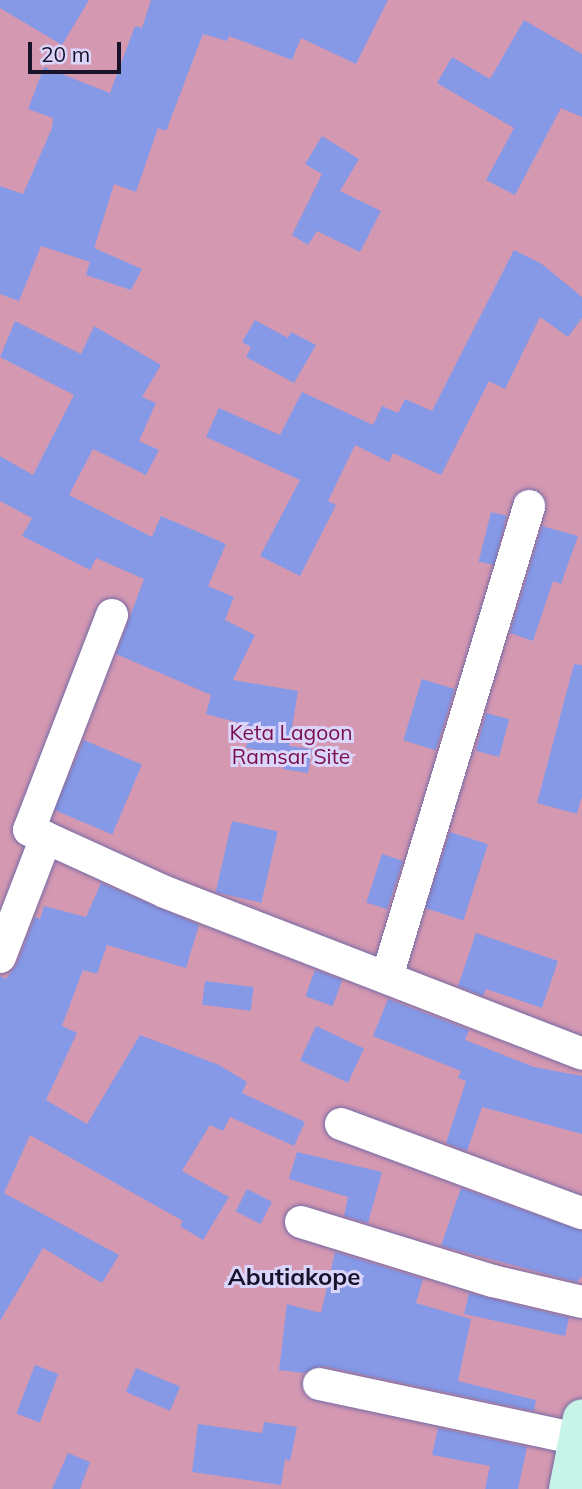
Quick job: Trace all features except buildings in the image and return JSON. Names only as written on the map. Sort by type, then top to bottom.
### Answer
[{"type":"main road","points":[[568,1489],[580,1429]]},
{"type":"street","points":[[387,977],[528,506]]},
{"type":"street","points":[[112,615],[29,830],[164,892],[582,1054]]},
{"type":"street","points":[[0,957],[46,838]]},
{"type":"street","points":[[341,1124],[582,1213]]},
{"type":"street","points":[[300,1222],[493,1281],[582,1302]]},
{"type":"street","points":[[319,1384],[580,1429]]},
{"type":"green space","name":"Keta Lagoon Ramsar Site","points":[[0,0],[582,0],[582,1489],[0,1489]]},
{"type":"district","name":"Abutiakope","points":[[294,1277]]}]
